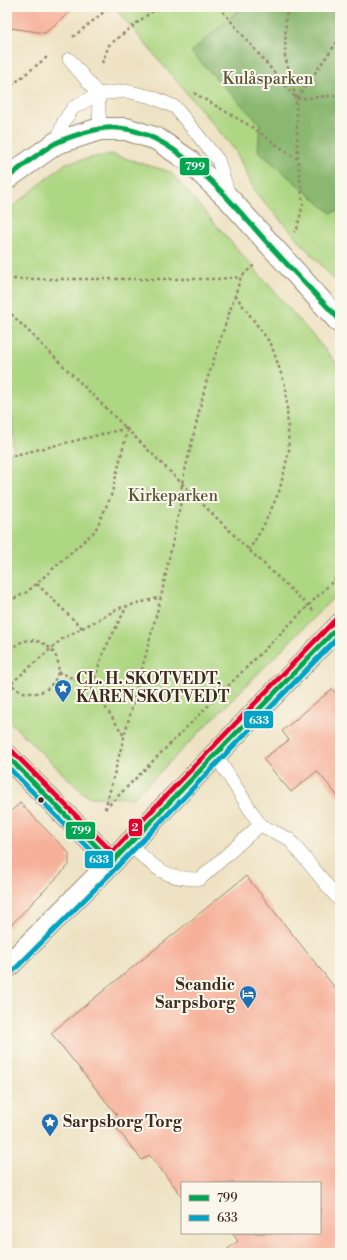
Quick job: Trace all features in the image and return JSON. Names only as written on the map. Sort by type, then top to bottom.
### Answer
[{"type":"street","points":[[7,178],[56,143],[100,129],[126,129],[157,139],[188,160],[230,200],[339,320]]},
{"type":"street","points":[[7,967],[112,862],[337,628]]},
{"type":"street","points":[[7,756],[112,862]]},
{"type":"lane","points":[[69,59],[98,94],[100,129]]},
{"type":"lane","points":[[56,143],[64,120],[73,108],[98,94],[126,91],[152,97],[175,107],[218,160],[230,200]]},
{"type":"lane","points":[[216,754],[260,825],[288,839],[340,901]]},
{"type":"lane","points":[[129,844],[155,868],[182,880],[200,879],[260,825]]},
{"type":"path","points":[[102,67],[109,45],[151,12],[170,7]]},
{"type":"path","points":[[219,7],[296,99]]},
{"type":"path","points":[[289,7],[286,16],[285,56],[296,99],[298,159],[303,204],[297,229],[289,236]]},
{"type":"path","points":[[296,99],[340,38]]},
{"type":"path","points":[[192,91],[252,127],[298,159]]},
{"type":"path","points":[[296,99],[340,95]]},
{"type":"path","points":[[257,263],[241,277],[206,383],[182,483],[180,506],[161,598],[105,809],[340,574]]},
{"type":"path","points":[[7,279],[218,279],[241,277]]},
{"type":"path","points":[[235,295],[271,344],[286,388],[289,451],[279,492],[263,527],[249,550]]},
{"type":"path","points":[[7,310],[128,428],[249,550],[308,606],[337,628]]},
{"type":"path","points":[[7,457],[128,428]]},
{"type":"path","points":[[7,602],[27,592],[96,531],[111,496],[128,428]]},
{"type":"path","points":[[37,584],[82,628]]},
{"type":"path","points":[[7,687],[51,648],[82,628],[120,608],[161,598]]},
{"type":"path","points":[[91,690],[103,653],[127,606]]},
{"type":"path","points":[[7,656],[18,644],[26,640],[44,643],[51,648],[57,660],[58,672],[50,687],[38,693],[25,693],[17,690],[7,677]]},
{"type":"path","points":[[58,672],[75,678],[91,690],[108,712],[124,737]]},
{"type":"green space","name":"Kulåsparken","points":[[114,7],[340,7],[340,286],[256,193],[235,150]]},
{"type":"green space","points":[[242,7],[340,7],[340,210],[331,213],[258,151],[260,124],[191,52]]},
{"type":"green space","name":"Kirkeparken","points":[[111,154],[170,172],[340,367],[340,591],[134,798],[91,797],[84,794],[7,719],[7,460],[14,449],[10,392],[7,389],[7,211],[66,163]]},
{"type":"building","points":[[7,7],[76,7],[45,33],[11,28],[7,23]]},
{"type":"building","points":[[332,689],[340,698],[340,799],[317,771],[291,792],[263,759],[289,740],[282,731]]},
{"type":"building","points":[[20,803],[69,853],[69,865],[7,929],[7,811],[10,812]]},
{"type":"building","points":[[246,876],[340,994],[340,1253],[223,1253],[238,1241],[233,1234],[321,1234],[321,1182],[181,1182],[181,1195],[149,1155],[142,1160],[110,1120],[117,1115],[51,1033]]},
{"type":"transit line","name":"799","points":[[7,178],[50,146],[83,133],[99,129],[125,129],[150,136],[174,150],[197,168],[219,189],[282,259],[340,320]]},
{"type":"transit line","name":"2","points":[[12,751],[112,852],[335,620]]},
{"type":"transit line","name":"799","points":[[112,862],[340,625]]},
{"type":"transit line","name":"633","points":[[12,972],[117,867],[340,635]]},
{"type":"transit line","name":"799","points":[[7,756],[112,862]]},
{"type":"transit line","name":"633","points":[[7,766],[107,867]]},
{"type":"place","name":"CL. H. SKOTVEDT, KAREN SKOTVEDT","points":[[63,703]]},
{"type":"place","name":"Scandic Sarpsborg","points":[[248,1009]]},
{"type":"place","name":"Sarpsborg Torg","points":[[50,1137]]}]
